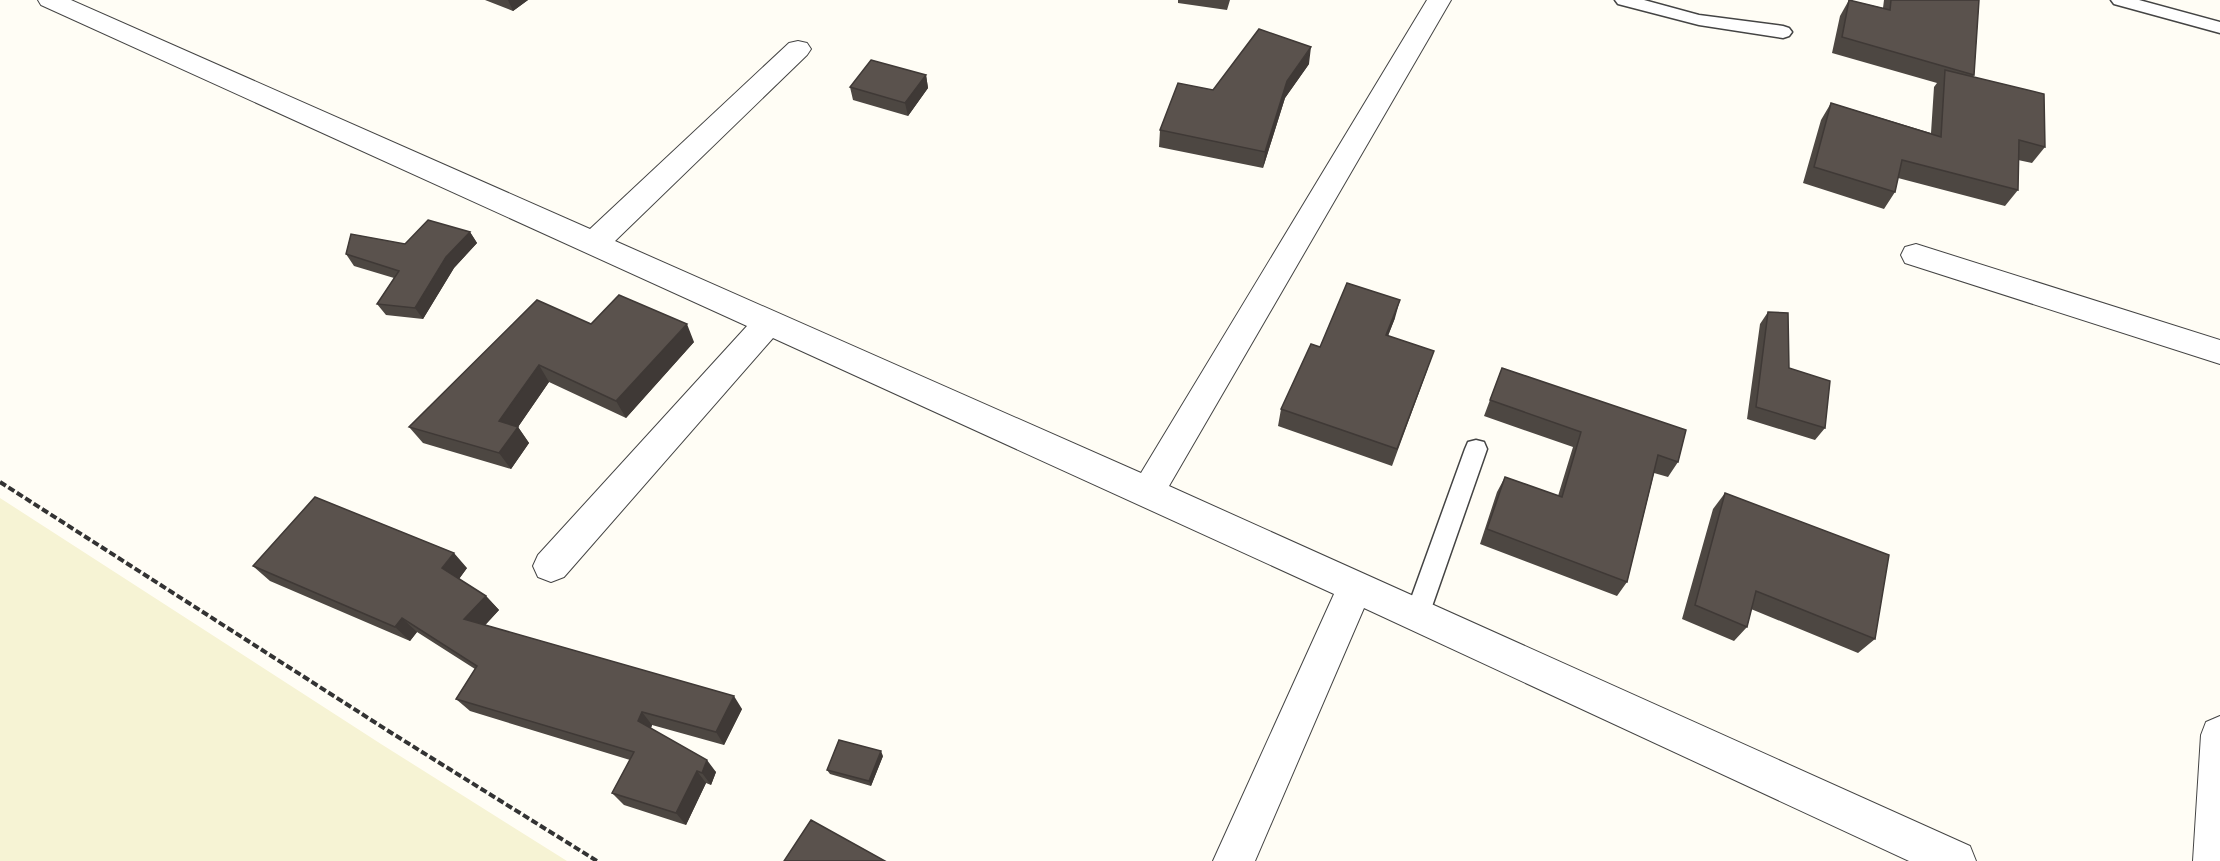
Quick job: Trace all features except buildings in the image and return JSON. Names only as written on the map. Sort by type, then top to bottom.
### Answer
[{"type":"street","points":[[50,0],[1148,492],[1955,861]]},
{"type":"street","points":[[1148,492],[1439,0]]},
{"type":"street","points":[[594,243],[798,49]]},
{"type":"street","points":[[1916,255],[2220,352]]},
{"type":"street","points":[[551,566],[769,322]]},
{"type":"street","points":[[1234,861],[1355,587]]},
{"type":"street","points":[[2214,861],[2220,735]]},
{"type":"lane","points":[[1624,0],[1699,20],[1784,32]]},
{"type":"lane","points":[[2120,0],[2220,28]]},
{"type":"lane","points":[[1417,615],[1476,449]]},
{"type":"path","points":[[0,482],[390,732],[597,861]]},
{"type":"shaded area","points":[[0,498],[381,744],[567,861],[0,861]]}]
